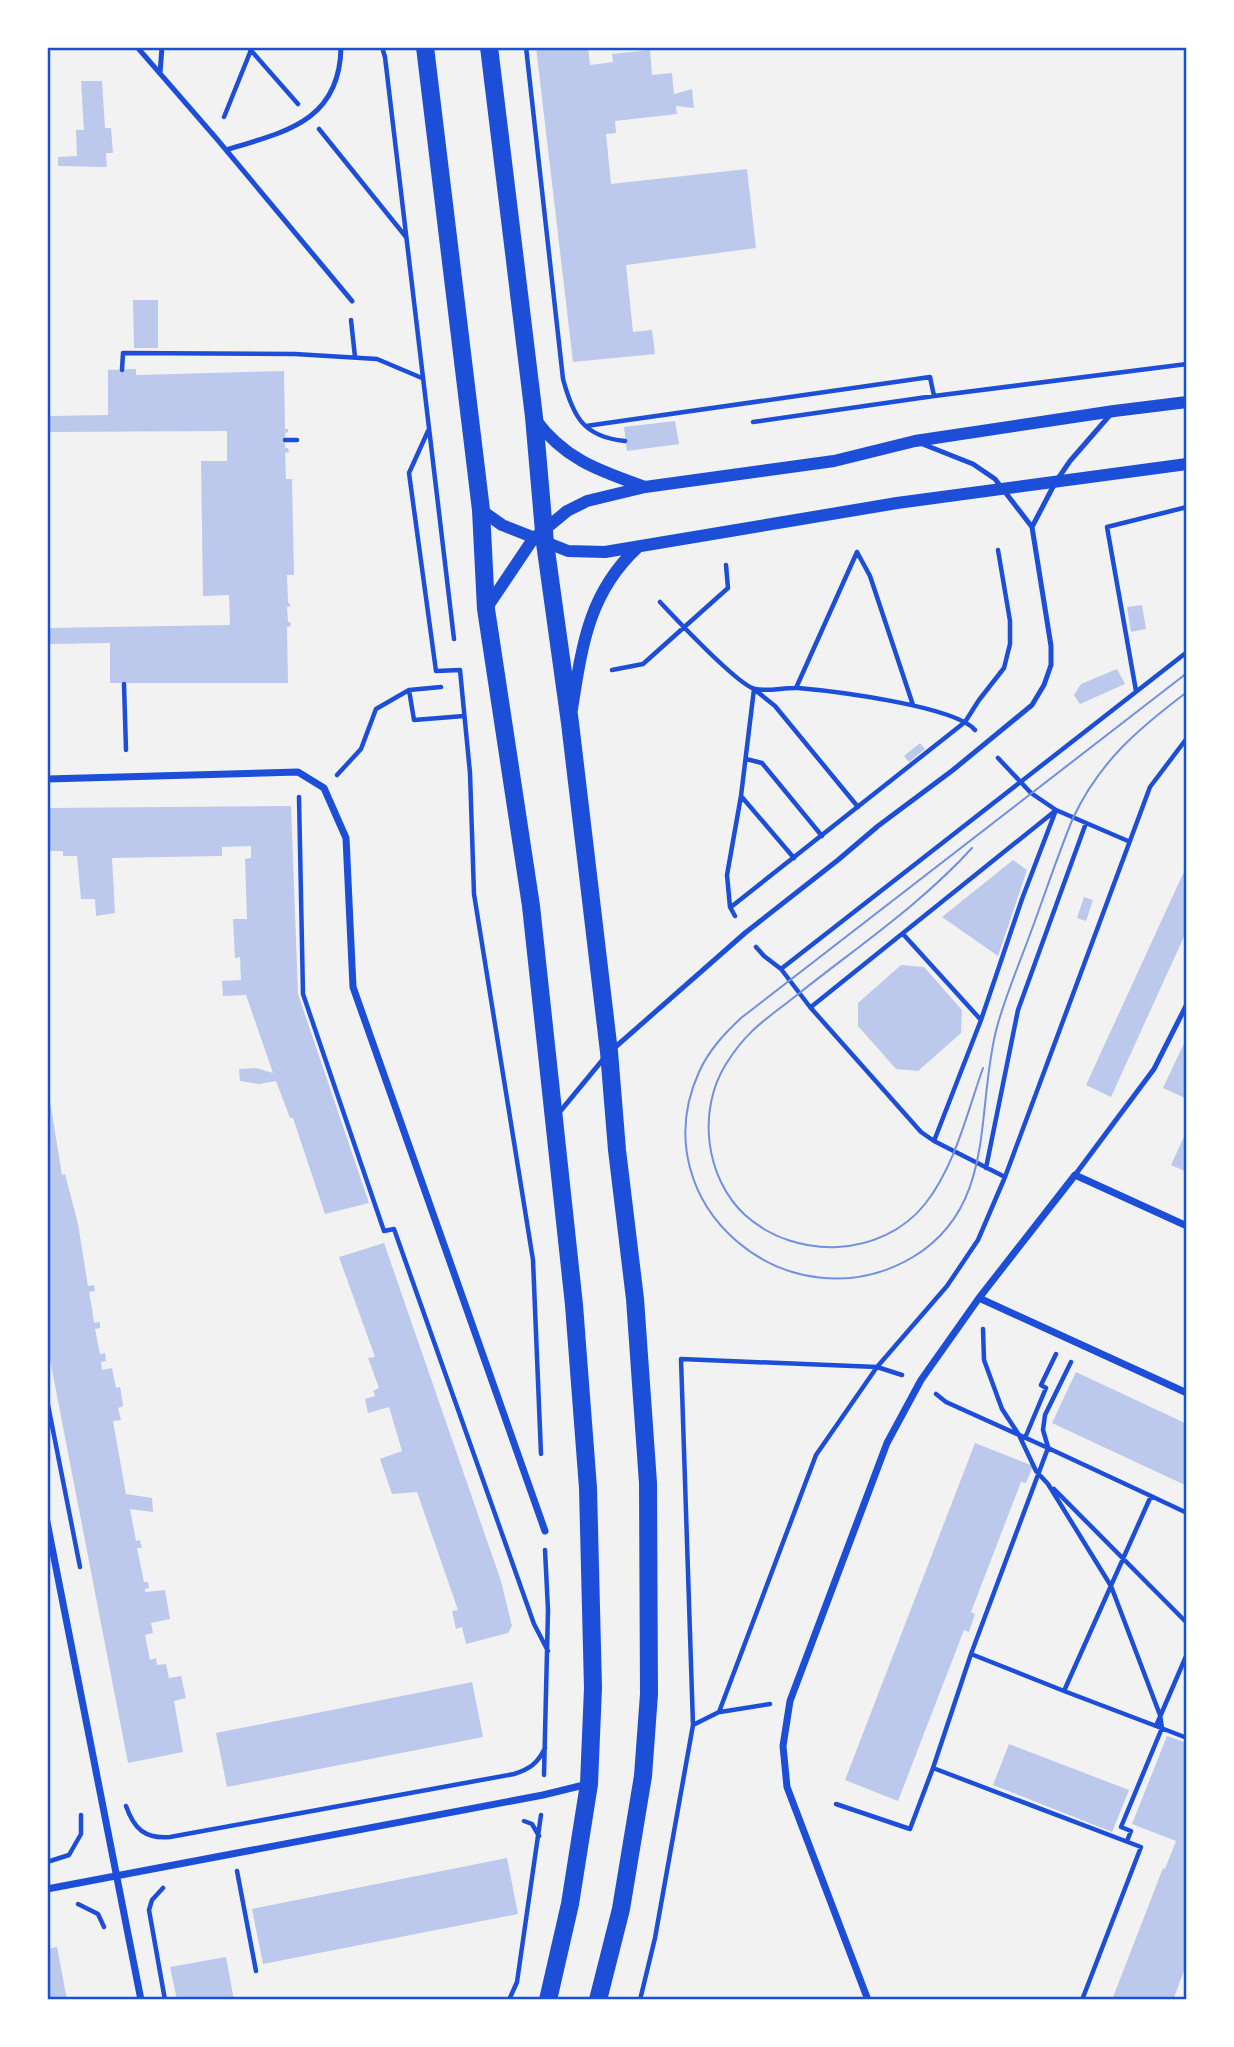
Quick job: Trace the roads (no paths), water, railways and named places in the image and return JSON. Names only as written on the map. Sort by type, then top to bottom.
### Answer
[{"type":"main road","points":[[425,47],[481,510],[486,609],[531,906],[574,1305],[588,1488],[593,1688],[589,1784],[570,1905],[548,2000]]},
{"type":"main road","points":[[489,47],[534,416],[541,537],[570,723],[609,1052],[617,1150],[635,1299],[648,1483],[649,1694],[643,1776],[621,1909],[598,2000]]},
{"type":"street","points":[[486,609],[541,537],[567,511],[587,501],[645,487],[834,461],[915,441],[1187,402]]},
{"type":"street","points":[[534,416],[547,435],[564,451],[593,468],[645,487]]},
{"type":"street","points":[[481,510],[502,525],[541,537],[568,551],[605,552],[897,503],[1187,464]]},
{"type":"street","points":[[570,723],[582,642],[601,593],[616,568],[638,547]]},
{"type":"street","points":[[47,779],[298,772],[324,788],[346,838],[353,987],[545,1531]]},
{"type":"street","points":[[868,2000],[788,1787],[783,1746],[790,1701],[887,1443],[921,1380],[979,1298],[1075,1175],[1187,1226]]},
{"type":"street","points":[[979,1298],[1187,1393]]},
{"type":"street","points":[[47,1522],[141,2000]]},
{"type":"street","points":[[47,1889],[589,1784]]},
{"type":"lane","points":[[137,47],[352,301]]},
{"type":"lane","points":[[160,73],[162,47]]},
{"type":"lane","points":[[226,150],[288,130],[310,118],[331,88],[338,69],[341,47]]},
{"type":"lane","points":[[1032,527],[1070,461],[1114,411]]},
{"type":"lane","points":[[554,1119],[609,1052],[745,933],[1032,705],[1051,665],[1051,646],[1032,527],[995,479],[973,464],[915,441]]},
{"type":"lane","points":[[1075,1175],[1154,1069],[1187,1004]]},
{"type":"tram line","points":[[1187,673],[741,1018],[717,1043],[699,1072],[686,1121],[690,1167],[708,1208],[737,1242],[775,1266],[819,1278],[866,1275],[913,1257],[940,1236],[959,1211],[971,1183],[979,1153],[997,1027],[1073,818],[1095,779],[1108,763],[1152,719],[1187,692]]},
{"type":"tram line","points":[[972,848],[912,905],[761,1023],[735,1051],[717,1082],[711,1102],[710,1143],[721,1182],[745,1215],[766,1230],[789,1240],[813,1246],[838,1247],[863,1243],[886,1235],[907,1222],[935,1189],[959,1139],[983,1068]]}]
